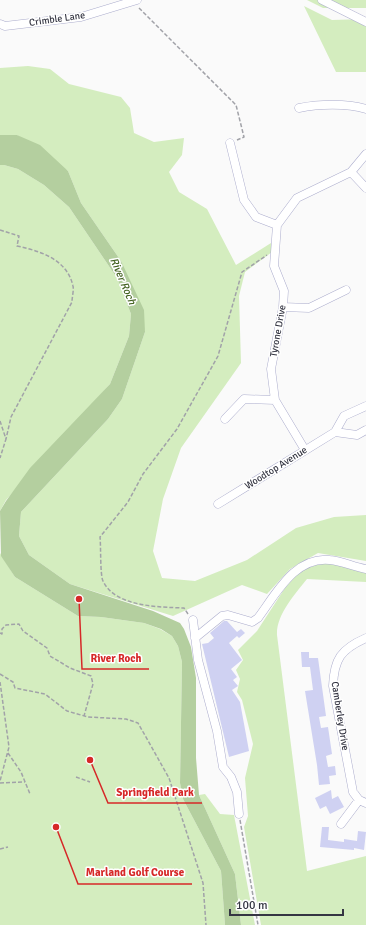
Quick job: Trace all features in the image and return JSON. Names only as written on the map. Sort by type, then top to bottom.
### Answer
[{"type":"street","points":[[322,0],[366,22]]},
{"type":"street","name":"Crimble Lane","points":[[0,24],[6,26],[81,18],[134,1]]},
{"type":"street","points":[[299,108],[316,104],[355,106],[366,109]]},
{"type":"street","points":[[230,143],[244,200],[256,217],[277,225],[297,198],[351,172],[366,154]]},
{"type":"street","points":[[351,172],[366,188]]},
{"type":"street","name":"Tyrone Drive","points":[[277,225],[274,266],[284,290],[283,307],[271,368],[275,400],[305,450]]},
{"type":"street","points":[[283,307],[308,308],[346,290]]},
{"type":"street","points":[[225,419],[244,399],[275,400]]},
{"type":"street","name":"Woodtop Avenue","points":[[218,504],[335,432],[344,416],[366,406]]},
{"type":"street","points":[[335,432],[357,435],[366,430]]},
{"type":"street","points":[[195,638],[222,616],[228,615],[252,622],[258,618],[286,580],[297,569],[308,563],[319,559],[331,560],[366,569]]},
{"type":"street","points":[[193,620],[198,660],[217,731],[223,767],[231,777],[237,792],[239,814]]},
{"type":"street","name":"Camberley Drive","points":[[363,802],[353,792],[333,686],[334,671],[337,661],[343,652],[351,644],[366,638]]},
{"type":"street","points":[[340,824],[363,802]]},
{"type":"path","points":[[134,1],[236,105],[244,137],[230,143]]},
{"type":"path","points":[[0,230],[20,236],[17,246],[40,251],[63,266],[73,286],[72,302],[11,417],[0,458]]},
{"type":"path","points":[[193,620],[184,608],[155,607],[116,597],[102,580],[100,537],[128,502],[143,474],[177,429],[218,356],[242,272],[276,250]]},
{"type":"path","points":[[0,422],[6,439]]},
{"type":"path","points":[[0,633],[2,634],[2,629],[6,625],[19,624],[23,631],[47,648],[50,656],[70,668],[91,676],[93,684],[84,716]]},
{"type":"path","points":[[0,674],[13,682],[15,688],[45,694],[67,711],[84,716],[126,719],[138,723],[169,778],[203,883],[206,925]]},
{"type":"path","points":[[0,682],[9,740],[8,753],[0,782],[25,782]]},
{"type":"path","points":[[8,753],[21,772],[30,794]]},
{"type":"path","points":[[76,777],[90,782]]},
{"type":"path","points":[[239,814],[258,925]]},
{"type":"path","points":[[0,849],[8,847]]},
{"type":"shaded area","points":[[307,0],[366,0],[366,8],[323,8]]},
{"type":"shaded area","points":[[304,6],[332,20],[366,19],[366,72],[336,72]]},
{"type":"shaded area","points":[[28,66],[50,69],[69,84],[121,97],[130,108],[134,133],[154,142],[184,138],[182,155],[169,172],[179,192],[207,209],[236,265],[271,243],[272,252],[245,272],[239,296],[241,363],[181,448],[163,499],[153,551],[162,578],[195,581],[247,560],[296,528],[334,517],[366,515],[366,561],[318,553],[290,569],[267,594],[242,585],[173,616],[70,584],[29,555],[19,536],[21,512],[108,419],[122,399],[145,332],[121,261],[81,203],[68,171],[17,135],[0,135],[0,68]]},
{"type":"shaded area","points":[[0,165],[18,169],[44,185],[69,207],[117,278],[131,314],[129,336],[110,384],[6,500],[0,511]]},
{"type":"shaded area","points":[[0,553],[15,577],[78,616],[101,617],[144,623],[160,629],[172,636],[178,646],[182,662],[180,783],[183,799],[221,871],[225,925],[0,925]]},
{"type":"shaded area","points":[[324,562],[366,572],[366,582],[307,579],[283,612],[277,635],[307,871],[366,856],[366,925],[261,925],[244,827],[248,816],[245,778],[253,744],[242,700],[237,692],[240,679],[236,670],[243,660],[238,650],[257,631],[285,588],[300,571]]},
{"type":"shaded area","points":[[205,794],[220,814],[234,815],[255,925],[241,925],[235,874],[199,795]]},
{"type":"water","points":[[0,135],[17,135],[40,145],[68,171],[81,203],[121,261],[144,310],[145,332],[122,399],[108,419],[21,512],[19,536],[29,555],[70,584],[153,611],[180,623],[184,629],[191,647],[196,678],[196,758],[199,795],[235,874],[241,925],[225,925],[221,871],[183,799],[180,783],[182,662],[178,646],[172,636],[161,629],[144,623],[101,617],[78,616],[15,577],[1,556],[0,511],[30,468],[110,384],[129,336],[131,314],[117,278],[69,207],[44,185],[18,169],[0,165]]},
{"type":"building","points":[[224,621],[227,621],[237,632],[241,629],[245,633],[239,638],[237,636],[229,643],[242,660],[231,669],[237,677],[233,680],[238,686],[232,690],[240,702],[249,751],[229,757],[202,644],[208,643],[214,638],[210,633]]},
{"type":"building","points":[[301,652],[309,652],[309,658],[318,658],[326,716],[319,717],[321,728],[328,727],[332,754],[326,756],[328,767],[335,766],[336,775],[329,776],[330,784],[319,785],[305,691],[313,690],[310,667],[302,667]]},
{"type":"building","points":[[331,790],[332,799],[338,796],[344,807],[330,814],[326,806],[320,809],[315,798]]},
{"type":"building","points":[[322,827],[329,827],[328,840],[344,842],[344,839],[357,841],[358,831],[366,832],[364,850],[354,848],[354,850],[320,847]]},
{"type":"place","name":"River Roch","points":[[79,599]]},
{"type":"place","name":"Springfield Park","points":[[90,760]]},
{"type":"place","name":"Marland Golf Course","points":[[56,827]]}]
